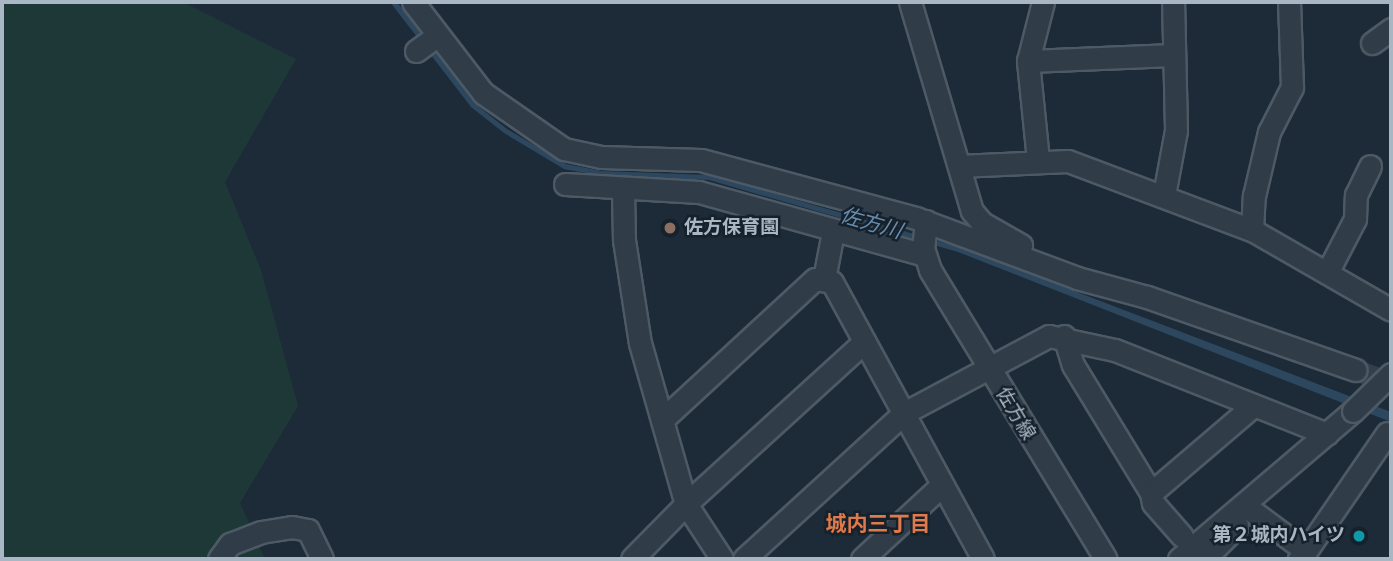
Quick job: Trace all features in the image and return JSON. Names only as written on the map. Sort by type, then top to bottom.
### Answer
[{"type":"street","points":[[413,2],[427,43],[483,93],[552,143],[647,172],[699,192],[925,256],[926,223]]},
{"type":"street","points":[[910,2],[972,211],[982,223],[1020,244],[1157,300],[1356,370]]},
{"type":"street","points":[[1038,160],[1028,61],[1043,2]]},
{"type":"street","points":[[1164,195],[1177,130],[1172,2]]},
{"type":"street","points":[[1252,230],[1254,197],[1269,132],[1292,87],[1289,2]]},
{"type":"street","points":[[1372,43],[1391,29]]},
{"type":"street","points":[[1028,61],[1174,55]]},
{"type":"street","points":[[565,184],[623,189],[647,172],[701,160],[926,223],[1077,278],[1157,300]]},
{"type":"street","points":[[959,166],[1038,160],[1068,161],[1252,230],[1328,271],[1391,310]]},
{"type":"street","points":[[1328,271],[1355,219],[1356,195],[1370,166]]},
{"type":"street","points":[[623,189],[624,240],[640,343],[686,504],[722,559]]},
{"type":"street","points":[[824,279],[832,237]]},
{"type":"street","name":"佐方線","points":[[925,256],[988,368],[1106,559]]},
{"type":"street","points":[[662,420],[816,279],[832,282],[983,559]]},
{"type":"street","points":[[744,559],[904,413],[1049,336],[1064,336],[1115,350],[1327,434]]},
{"type":"street","points":[[1064,336],[1073,365],[1151,493],[1153,503],[1182,536]]},
{"type":"street","points":[[632,559],[686,504],[864,342]]},
{"type":"street","points":[[1203,559],[1391,374]]},
{"type":"street","points":[[1151,493],[1253,406]]},
{"type":"street","points":[[1178,559],[1353,411]]},
{"type":"street","points":[[1252,511],[1303,555],[1387,433]]},
{"type":"street","points":[[862,559],[942,485]]},
{"type":"street","points":[[219,559],[230,544],[261,532],[292,527],[308,530],[322,559]]},
{"type":"green space","points":[[2,2],[183,2],[296,59],[225,182],[261,270],[298,406],[240,503],[265,559],[2,559]]},
{"type":"water","name":"佐方川","points":[[390,2],[397,2],[474,103],[507,129],[566,164],[602,171],[710,175],[959,247],[1391,412],[1391,422],[958,252],[709,180],[601,176],[564,169],[504,133],[471,107]]},
{"type":"tunnel","points":[[1356,370],[1391,382]]},
{"type":"place","name":"佐方保育園","points":[[670,228]]},
{"type":"place","name":"第２城内ハイツ","points":[[1359,536]]},
{"type":"district","name":"城内三丁目","points":[[878,524]]}]
